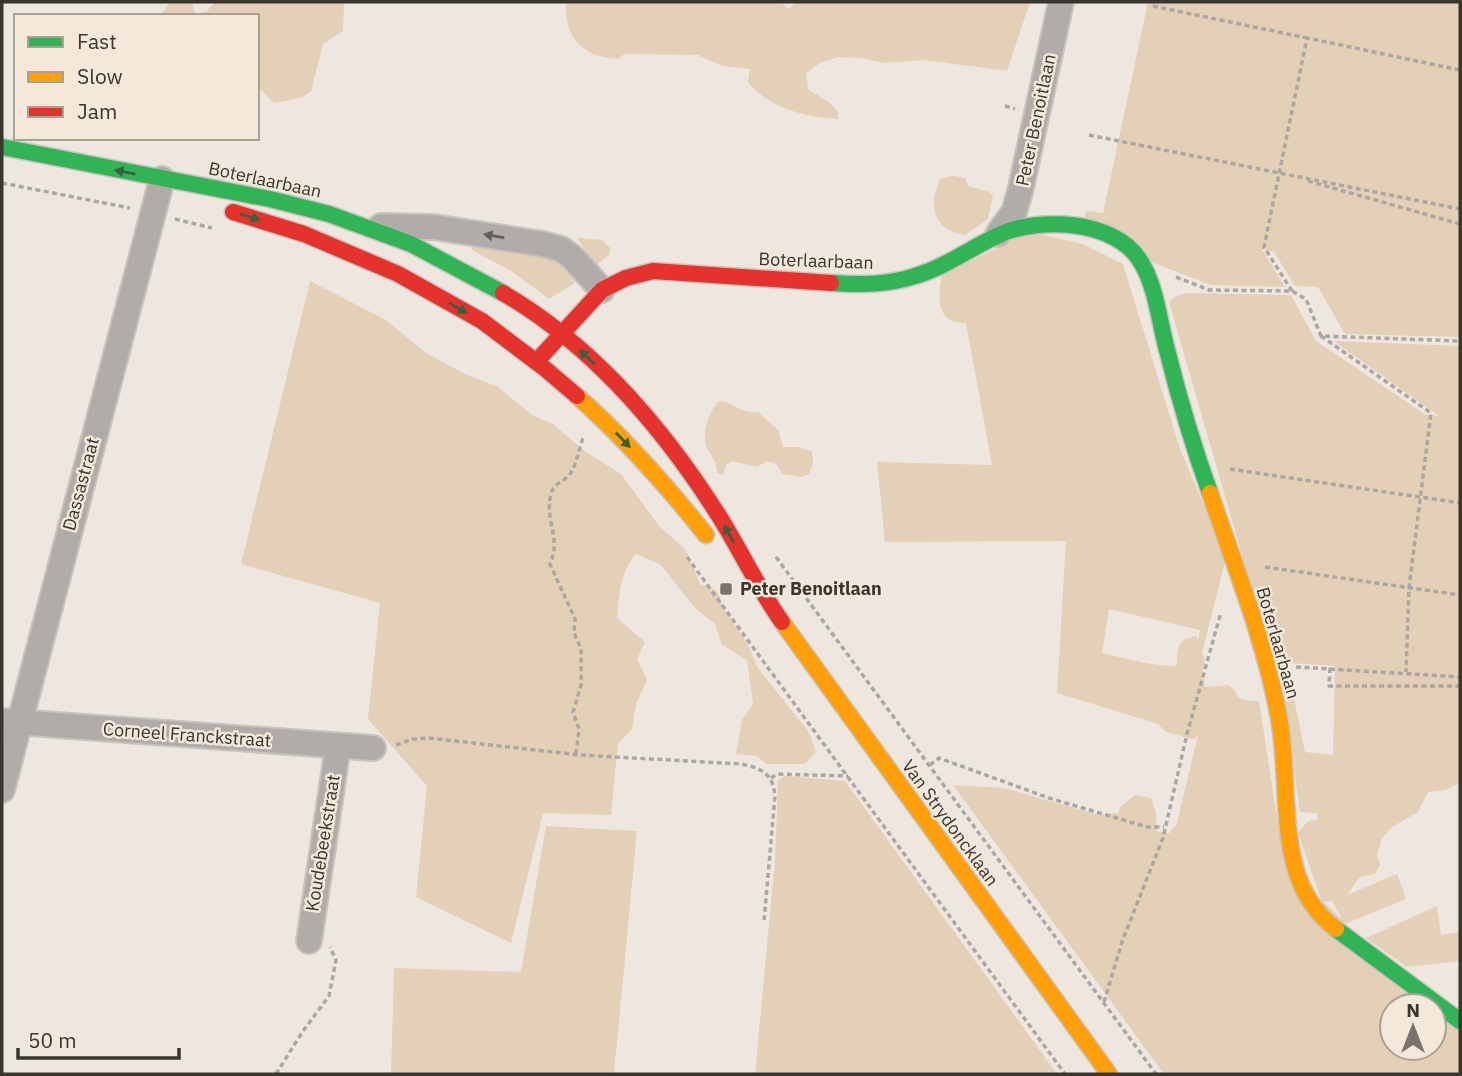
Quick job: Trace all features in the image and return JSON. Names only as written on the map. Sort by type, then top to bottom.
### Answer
[{"type":"main road","name":"Boterlaarbaan","points":[[2,147],[158,196],[301,206],[370,226],[457,266],[515,300],[561,333],[602,290],[633,274],[653,271],[848,284],[886,283],[934,268],[998,234],[1024,225],[1040,223],[1086,227],[1127,245],[1143,261],[1200,465],[1235,563],[1266,665],[1280,724],[1294,859],[1301,883],[1311,905],[1343,935],[1460,1021]]},
{"type":"main road","points":[[212,207],[304,234],[398,274],[482,321],[536,362],[561,333]]},
{"type":"main road","name":"Van Strydoncklaan","points":[[561,333],[617,387],[666,440],[719,516],[762,594],[1109,1074]]},
{"type":"main road","name":"Van Strydoncklaan","points":[[536,362],[606,422],[660,478],[703,532],[762,594]]},
{"type":"street","name":"Peter Benoitlaan","points":[[998,234],[1014,212],[1020,192],[1061,2]]},
{"type":"street","name":"Dassastraat","points":[[2,790],[10,722],[158,196]]},
{"type":"street","points":[[370,226],[433,227],[543,244],[561,249],[572,257],[602,290]]},
{"type":"street","name":"Corneel Franckstraat","points":[[10,722],[373,748]]},
{"type":"street","name":"Koudebeekstraat","points":[[309,936],[338,746]]},
{"type":"path","points":[[1153,6],[1460,70]]},
{"type":"path","points":[[1307,38],[1264,247],[1292,291],[1306,299],[1321,336],[1431,413],[1409,587],[1406,672]]},
{"type":"path","points":[[1089,135],[1460,209]]},
{"type":"path","points":[[1279,173],[1460,223]]},
{"type":"path","points":[[2,183],[158,196],[215,229]]},
{"type":"path","points":[[1176,277],[1209,290],[1292,291]]},
{"type":"path","points":[[1321,336],[1460,341]]},
{"type":"path","points":[[576,755],[579,729],[573,712],[581,685],[581,649],[574,633],[575,619],[550,564],[556,547],[549,509],[551,492],[556,484],[570,474],[584,436],[592,444]]},
{"type":"path","points":[[1200,465],[1460,503]]},
{"type":"path","points":[[771,550],[1156,1074]]},
{"type":"path","points":[[687,557],[1065,1074]]},
{"type":"path","points":[[1235,563],[1460,595]]},
{"type":"path","points":[[1104,1002],[1123,939],[1163,838],[1187,734],[1224,602]]},
{"type":"path","points":[[1266,665],[1460,677]]},
{"type":"path","points":[[1330,668],[1329,686],[1460,686]]},
{"type":"path","points":[[373,748],[429,738],[576,755],[741,764],[764,771],[774,786],[764,921]]},
{"type":"path","points":[[930,765],[939,758],[1049,798],[1147,827],[1164,827]]},
{"type":"path","points":[[771,778],[777,774],[848,776]]},
{"type":"path","points":[[276,1074],[329,996],[336,960],[328,944],[309,936]]},
{"type":"shaded area","points":[[169,2],[192,2],[195,14],[162,14]]},
{"type":"shaded area","points":[[215,2],[344,2],[343,31],[323,44],[311,91],[301,98],[274,103],[259,88],[259,14],[195,14],[207,11]]},
{"type":"shaded area","points":[[566,2],[781,2],[789,9],[796,2],[1030,2],[1007,71],[924,60],[884,63],[838,57],[820,63],[806,73],[808,89],[830,103],[838,112],[838,119],[813,116],[777,105],[748,82],[750,69],[722,66],[698,55],[624,54],[619,59],[595,55],[578,44],[572,36],[566,15]]},
{"type":"shaded area","points":[[1148,2],[1460,2],[1460,337],[1345,334],[1318,287],[1295,286],[1274,252],[1262,249],[1285,287],[1211,285],[1154,263],[1084,220],[1086,211],[1103,213]]},
{"type":"shaded area","points":[[941,178],[965,178],[968,186],[989,192],[993,196],[988,219],[965,235],[946,228],[936,215],[934,207],[934,198]]},
{"type":"shaded area","points":[[1030,232],[1083,244],[1123,264],[1180,449],[1226,558],[1202,653],[1205,660],[1202,673],[1205,687],[1227,685],[1244,700],[1259,701],[1284,863],[1416,992],[1378,992],[1378,1062],[1448,1062],[1448,1021],[1460,1031],[1460,1074],[1164,1074],[953,785],[1004,788],[1099,815],[1118,813],[1121,806],[1135,795],[1151,798],[1156,812],[1157,832],[1170,833],[1176,826],[1198,736],[1193,739],[1166,732],[1158,724],[1057,693],[1066,541],[885,542],[877,462],[992,465],[966,323],[956,322],[944,314],[939,292],[942,275]],"holes":[[[1109,609],[1200,630],[1198,640],[1196,636],[1180,643],[1176,666],[1102,653]]]},
{"type":"shaded area","points":[[577,238],[602,240],[610,248],[609,255],[595,266]]},
{"type":"shaded area","points":[[473,242],[541,253],[561,262],[575,283],[549,299],[511,271],[472,250]]},
{"type":"shaded area","points":[[310,281],[386,320],[426,353],[463,373],[498,387],[532,415],[553,424],[586,452],[621,474],[659,526],[686,550],[700,584],[717,591],[758,668],[808,731],[816,752],[805,764],[766,764],[757,756],[736,754],[742,720],[753,704],[747,660],[722,645],[715,624],[695,608],[661,565],[636,554],[624,575],[617,618],[645,642],[637,659],[647,680],[636,704],[632,729],[618,744],[611,815],[543,813],[511,943],[416,897],[427,786],[368,719],[380,603],[241,564]]},
{"type":"shaded area","points":[[1186,293],[1291,295],[1316,341],[1426,415],[1439,416],[1334,341],[1460,346],[1460,783],[1446,790],[1428,792],[1418,812],[1392,827],[1382,838],[1377,855],[1380,865],[1375,874],[1360,877],[1347,895],[1397,874],[1406,899],[1345,924],[1332,901],[1322,902],[1298,833],[1307,822],[1318,819],[1317,813],[1300,812],[1283,690],[1292,689],[1305,752],[1333,755],[1335,666],[1273,662],[1169,302]]},
{"type":"shaded area","points":[[718,401],[745,411],[758,412],[778,430],[783,447],[800,447],[812,452],[813,464],[809,474],[801,477],[783,474],[776,464],[767,461],[757,467],[732,461],[726,465],[723,475],[717,473],[715,462],[706,446],[705,429]]},
{"type":"shaded area","points":[[785,776],[845,781],[1057,1074],[755,1074],[775,861],[778,780]]},
{"type":"shaded area","points":[[546,826],[637,831],[614,1074],[391,1074],[394,968],[521,972]]},
{"type":"shaded area","points":[[1437,906],[1441,935],[1460,932],[1460,961],[1407,967],[1366,938]]},
{"type":"traffic: fast","points":[[2,147],[270,199],[329,214],[411,244],[503,293]]},
{"type":"traffic: fast","points":[[831,283],[874,284],[905,279],[937,267],[1001,234],[1035,225],[1075,226],[1112,236],[1127,246],[1145,269],[1181,404],[1210,493]]},
{"type":"traffic: fast","points":[[1336,929],[1460,1021]]},
{"type":"traffic: slow","points":[[577,396],[645,462],[706,535]]},
{"type":"traffic: slow","points":[[1210,493],[1249,604],[1273,689],[1282,737],[1288,830],[1295,867],[1311,902],[1322,917],[1336,929]]},
{"type":"traffic: slow","points":[[782,622],[1109,1074]]},
{"type":"traffic: jam","points":[[233,212],[304,234],[398,274],[482,321],[577,396]]},
{"type":"traffic: jam","points":[[536,362],[602,290],[626,278],[653,271],[831,283]]},
{"type":"traffic: jam","points":[[503,293],[536,314],[596,363],[650,421],[698,484],[782,622]]},
{"type":"place","name":"Peter Benoitlaan","points":[[726,589]]}]
